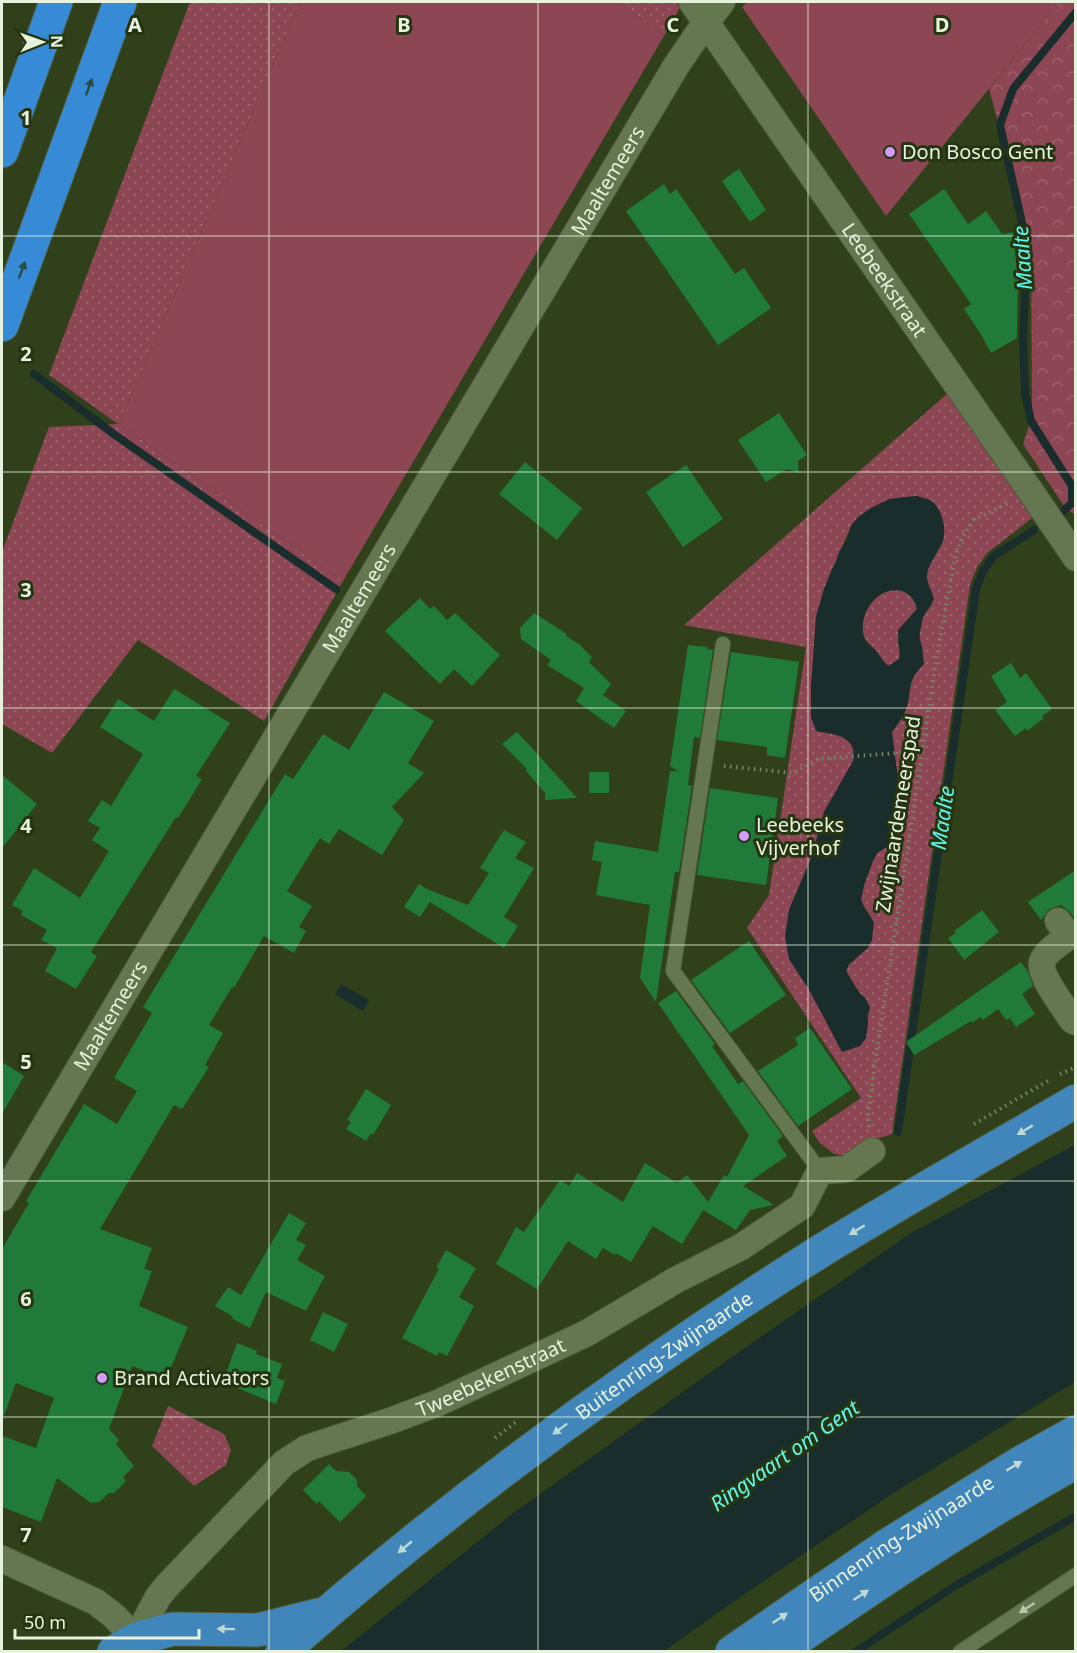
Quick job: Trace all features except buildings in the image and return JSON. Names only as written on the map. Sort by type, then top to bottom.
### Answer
[{"type":"highway","points":[[2,151],[56,2]]},
{"type":"highway","points":[[2,325],[120,2]]},
{"type":"highway","name":"Buitenring-Zwijnaarde","points":[[282,1652],[413,1539],[589,1407],[687,1339],[817,1254],[1076,1101]]},
{"type":"highway","name":"Binnenring-Zwijnaarde","points":[[732,1652],[886,1546],[1020,1463],[1076,1432]]},
{"type":"highway","points":[[778,1652],[939,1544],[1076,1462]]},
{"type":"highway","points":[[125,1645],[173,1629],[258,1630],[325,1613]]},
{"type":"highway","points":[[125,1645],[167,1642],[188,1652]]},
{"type":"street","name":"Maaltemeers","points":[[2,1198],[676,66],[699,12],[722,2]]},
{"type":"street","name":"Leebeekstraat","points":[[699,12],[1076,558]]},
{"type":"street","points":[[1058,921],[1069,936],[1049,952],[1042,962],[1043,974],[1072,1020],[1076,1022]]},
{"type":"street","points":[[820,1171],[848,1169],[872,1151]]},
{"type":"street","name":"Tweebekenstraat","points":[[125,1645],[166,1586],[284,1463],[307,1448],[438,1403],[587,1333],[676,1280],[741,1248],[802,1206],[820,1171]]},
{"type":"street","points":[[2,1559],[96,1602],[114,1616],[125,1645]]},
{"type":"lane","points":[[723,644],[673,971],[820,1171]]},
{"type":"lane","points":[[960,1652],[1076,1575]]},
{"type":"path","name":"Zwijnaardemeerspad","points":[[872,1151],[868,1115],[875,1062],[947,593],[955,557],[963,536],[974,520],[1031,492]]},
{"type":"path","points":[[705,764],[794,773],[819,759],[922,751]]},
{"type":"green space","points":[[190,2],[300,2],[119,424],[343,581],[264,721],[138,640],[52,753],[2,724],[2,552],[49,427],[118,424],[49,375]]},
{"type":"green space","points":[[300,2],[619,2],[664,36],[343,581],[119,424]]},
{"type":"green space","points":[[619,2],[676,2],[680,7],[664,36]]},
{"type":"green space","name":"Don Bosco Gent","points":[[747,2],[1059,2],[886,216],[742,7]]},
{"type":"green space","points":[[1059,2],[1076,2],[1075,515],[1064,506],[1023,444],[1032,417],[1031,242],[989,89]]},
{"type":"green space","points":[[948,393],[1032,518],[987,553],[977,567],[970,585],[892,1134],[876,1139],[850,1156],[834,1154],[819,1142],[812,1131],[861,1098],[747,928],[769,895],[806,647],[684,625]],"holes":[[[917,496],[927,499],[944,524],[943,541],[928,569],[932,605],[924,615],[920,628],[923,664],[913,678],[905,710],[892,732],[898,799],[891,838],[887,847],[877,853],[864,885],[861,900],[869,914],[855,960],[848,965],[846,970],[868,1004],[868,1024],[821,1012],[803,979],[789,910],[812,856],[824,812],[854,761],[855,754],[853,746],[843,737],[811,686],[824,589],[851,526],[864,513],[889,500]]]},
{"type":"green space","points":[[897,590],[910,596],[917,609],[898,639],[899,659],[889,666],[865,639],[863,624],[866,612],[873,601],[883,593]]},
{"type":"green space","points":[[168,1406],[224,1434],[231,1450],[226,1465],[194,1486],[152,1446]]},
{"type":"water","points":[[917,496],[932,502],[942,517],[944,533],[942,543],[927,573],[927,580],[934,599],[923,617],[919,637],[924,664],[913,678],[907,707],[892,732],[899,786],[891,838],[887,847],[877,853],[873,861],[861,900],[874,922],[872,940],[868,948],[849,964],[846,971],[870,1008],[867,1016],[866,1038],[860,1046],[842,1052],[811,993],[789,959],[785,936],[789,910],[812,856],[824,812],[853,761],[854,752],[852,746],[843,738],[816,731],[811,717],[816,616],[824,589],[851,526],[858,517],[889,499]],"holes":[[[888,591],[901,591],[910,596],[917,609],[898,630],[899,659],[888,666],[865,639],[864,618],[869,606],[878,596]]]},
{"type":"water","points":[[341,984],[369,1000],[363,1011],[335,994]]},
{"type":"water","name":"Ringvaart om Gent","points":[[1075,1145],[1075,1382],[895,1492],[664,1651],[341,1651],[512,1514],[736,1354],[911,1233]]},
{"type":"waterway","name":"Maalte","points":[[1061,513],[1072,503],[1072,486],[1031,421],[1025,393],[1023,340],[1027,245],[1000,125],[1013,89],[1076,12]]},
{"type":"waterway","points":[[34,374],[115,435],[336,589]]},
{"type":"waterway","name":"Maalte","points":[[898,1132],[976,589],[983,571],[994,556],[1034,530]]},
{"type":"waterway","points":[[855,1652],[955,1586],[1076,1516]]},
{"type":"place","name":"Don Bosco Gent","points":[[890,152]]},
{"type":"place","name":"Leebeeks Vijverhof","points":[[744,836]]},
{"type":"place","name":"Brand Activators","points":[[102,1378]]}]
